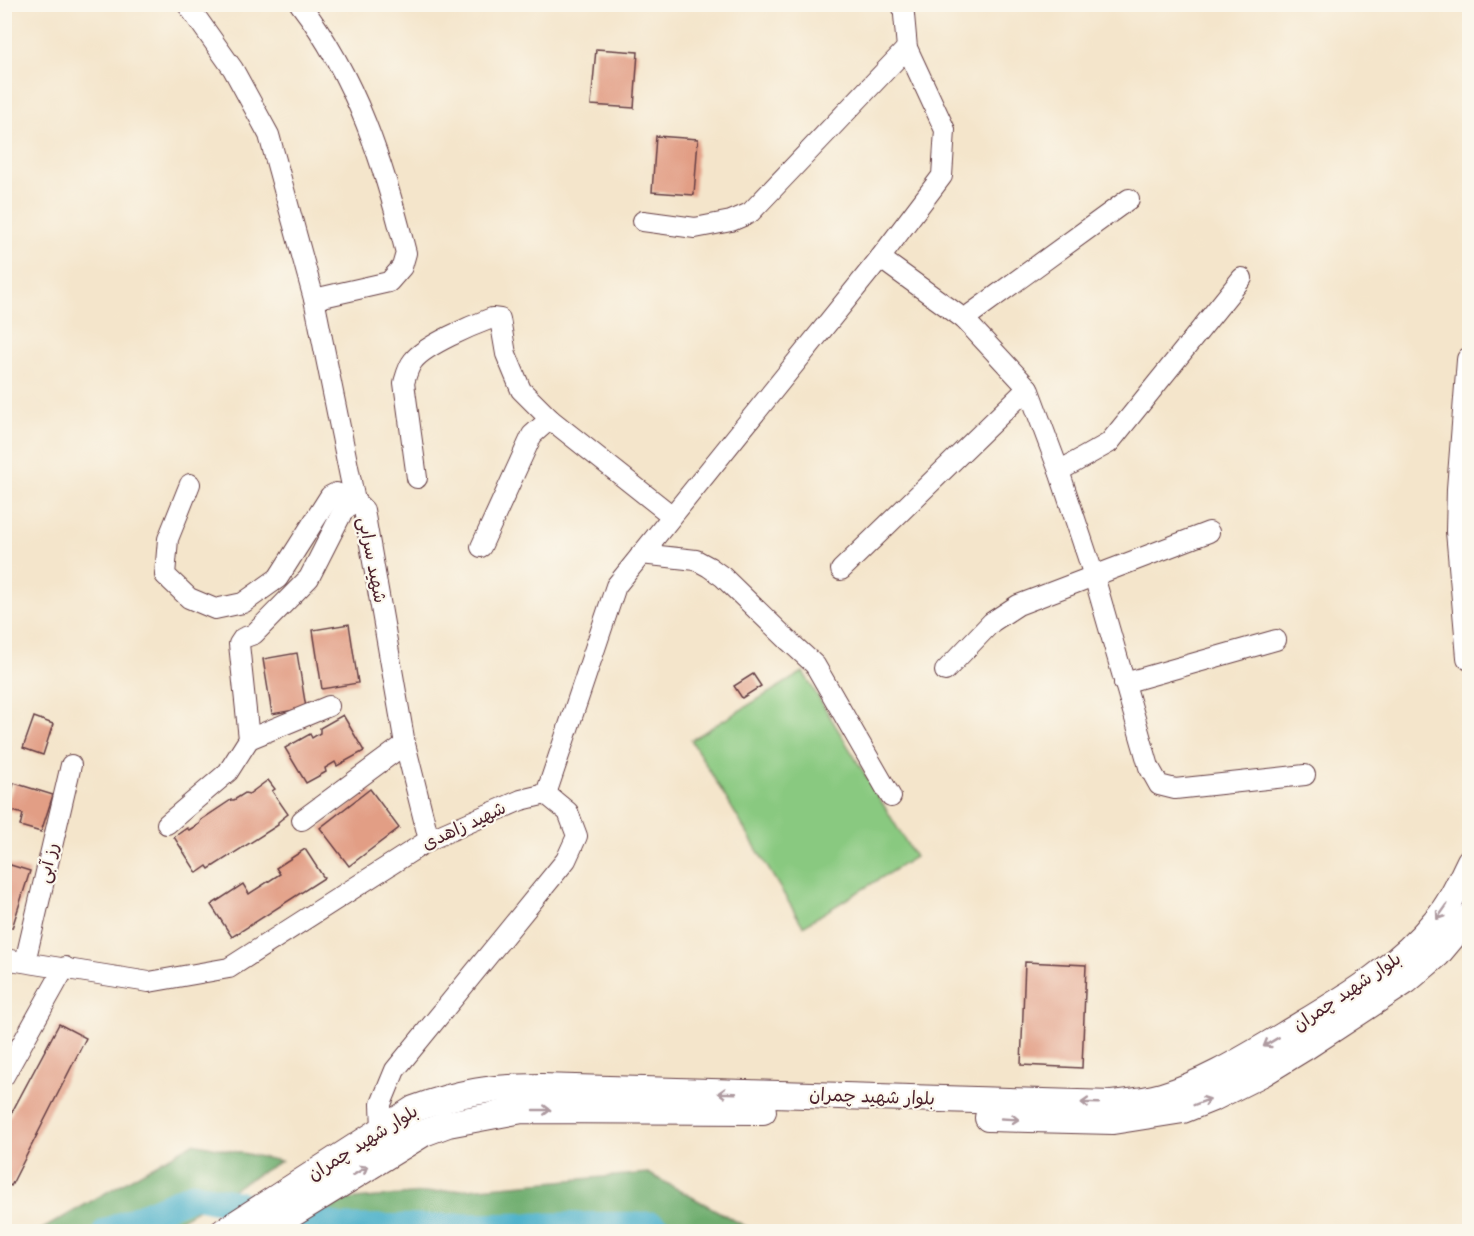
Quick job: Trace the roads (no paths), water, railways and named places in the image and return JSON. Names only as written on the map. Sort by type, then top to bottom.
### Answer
[{"type":"main road","points":[[1470,360],[1459,531],[1470,657]]},
{"type":"main road","name":"بلوار شهید چمران","points":[[262,1232],[310,1201],[389,1140],[414,1109],[446,1097],[479,1090],[508,1087],[1112,1104],[1162,1096],[1247,1057],[1385,970],[1407,952],[1437,920],[1470,861]]},
{"type":"main road","name":"بلوار شهید چمران","points":[[224,1232],[278,1196],[389,1140],[424,1133],[448,1124],[522,1110],[807,1112],[1113,1121],[1183,1110],[1263,1073],[1365,1009],[1406,981],[1438,954],[1470,916]]},
{"type":"street","points":[[188,4],[233,69],[269,135],[314,299],[355,501]]},
{"type":"street","points":[[300,4],[317,26],[361,108],[380,158],[406,253],[402,267],[389,282],[314,299]]},
{"type":"street","points":[[389,1140],[381,1104],[394,1070],[566,860],[577,836],[568,812],[546,794],[616,586],[880,258],[942,176],[945,130],[907,48],[903,4]]},
{"type":"street","points":[[642,221],[695,228],[731,221],[750,213],[907,48]]},
{"type":"street","points":[[964,319],[1130,199]]},
{"type":"street","points":[[880,258],[964,319],[1028,388],[1094,576],[1149,767],[1159,785],[1175,789],[1305,775]]},
{"type":"street","points":[[1059,471],[1109,443],[1242,278]]},
{"type":"street","points":[[417,478],[404,383],[409,369],[414,360],[434,345],[485,320],[500,319],[506,354],[521,390],[550,419],[671,515]]},
{"type":"street","points":[[841,570],[1028,388]]},
{"type":"street","points":[[481,547],[532,435],[550,419]]},
{"type":"street","points":[[190,484],[168,538],[165,575],[189,598],[215,609],[243,603],[278,578],[330,496],[336,493],[355,501]]},
{"type":"street","name":"شهید سرابی","points":[[249,739],[239,644],[243,638],[254,634],[309,578],[343,511],[355,501],[364,510],[405,744],[429,840]]},
{"type":"street","points":[[945,671],[992,622],[1018,605],[1209,532]]},
{"type":"street","points":[[641,554],[696,560],[709,567],[723,577],[815,665],[891,797]]},
{"type":"street","points":[[1124,683],[1276,640]]},
{"type":"street","points":[[167,824],[228,772],[249,739],[329,706]]},
{"type":"street","points":[[302,820],[405,744]]},
{"type":"street","name":"رز آبی","points":[[25,962],[71,765]]},
{"type":"street","name":"شهید زاهدی","points":[[4,959],[149,982],[229,968],[429,840],[521,800],[546,794]]},
{"type":"street","points":[[4,1076],[65,967]]},
{"type":"waterway","points":[[106,1232],[193,1195],[316,1220],[341,1228],[652,1225],[663,1232]]}]
